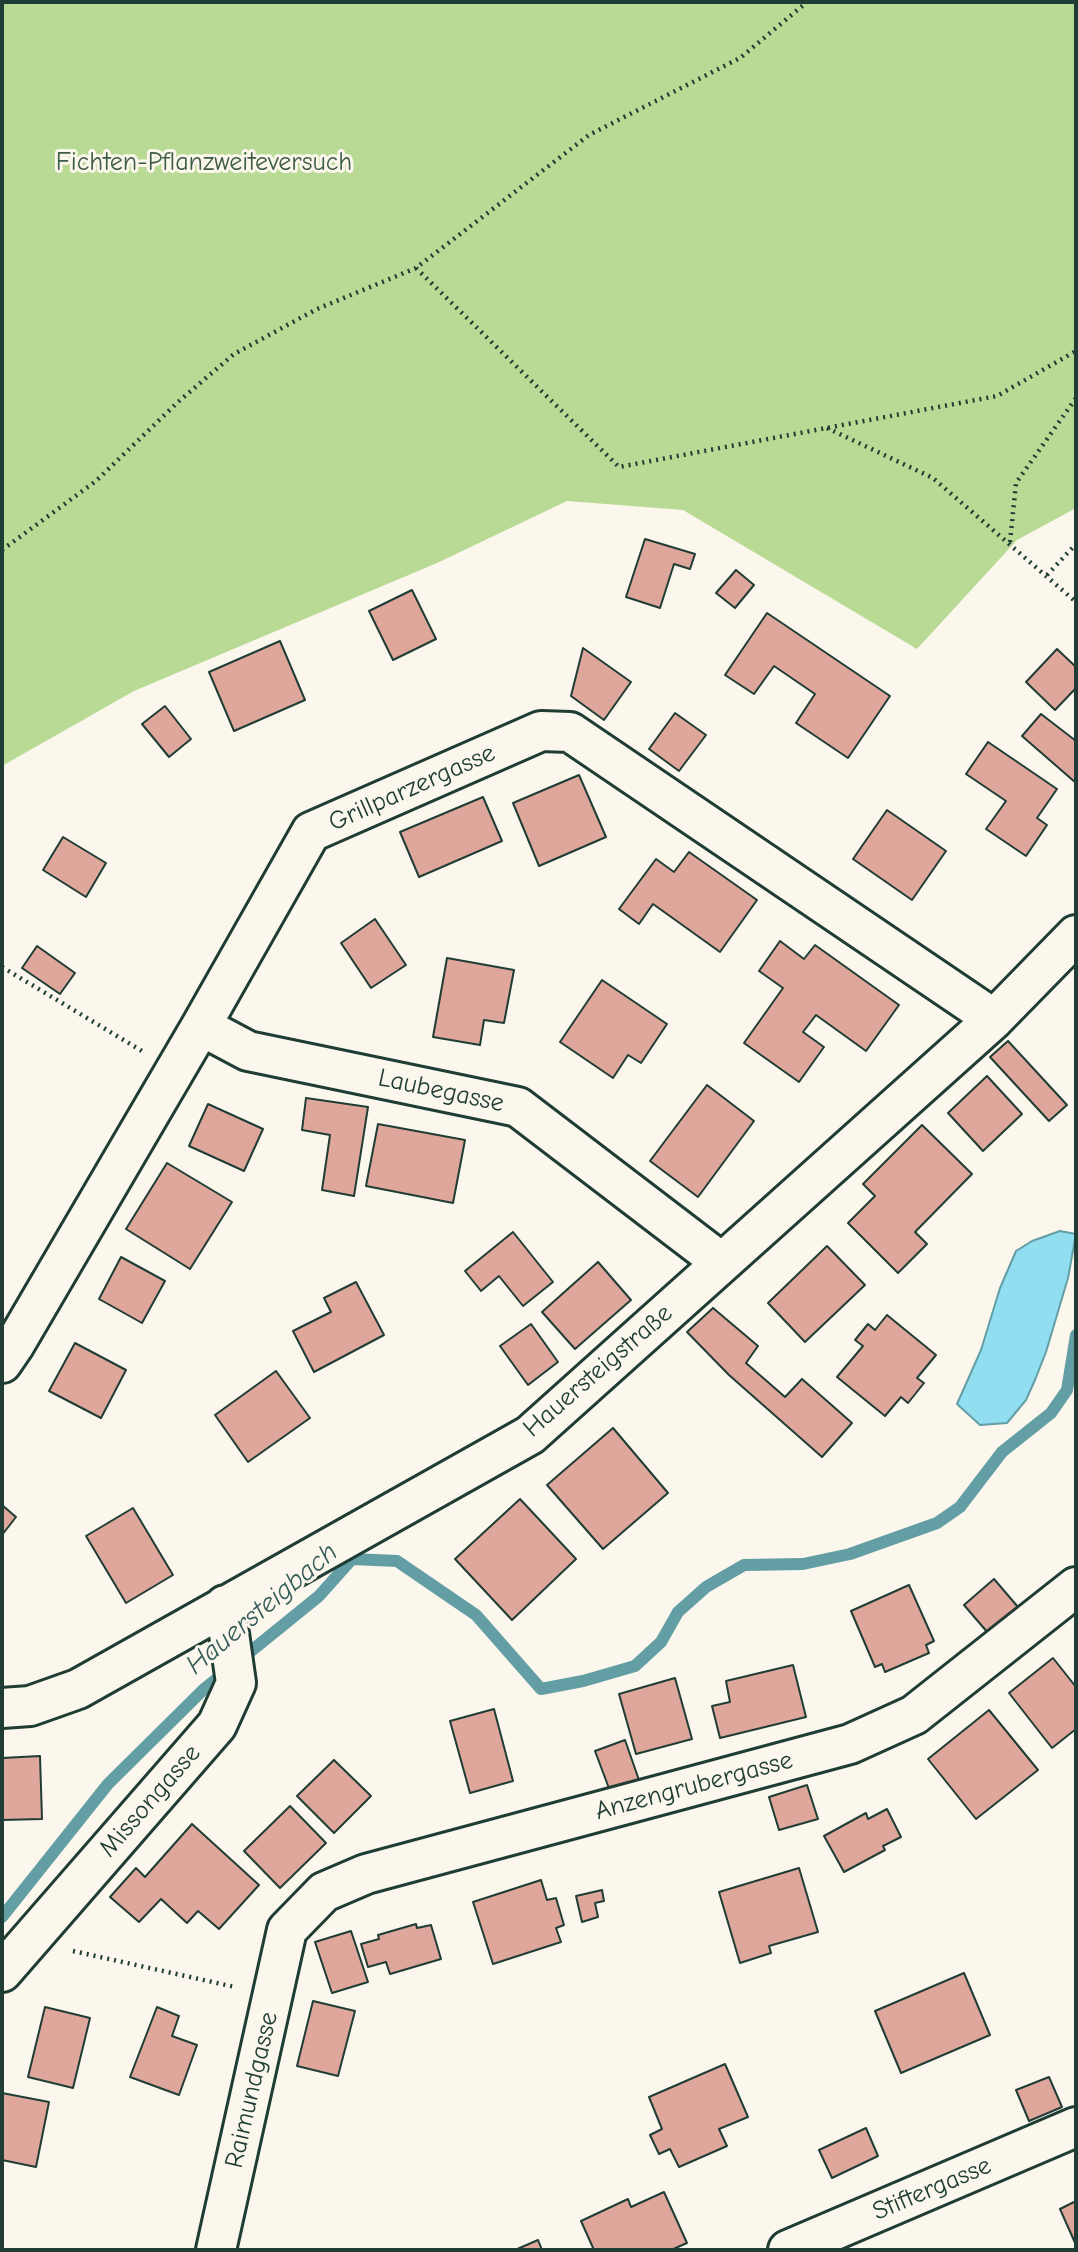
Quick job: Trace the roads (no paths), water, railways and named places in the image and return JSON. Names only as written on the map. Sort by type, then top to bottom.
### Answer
[{"type":"street","name":"Grillparzergasse","points":[[2,1363],[201,1026],[311,832],[541,732],[570,732],[995,1019]]},
{"type":"street","name":"Hauersteigstraße","points":[[2,1708],[30,1706],[78,1689],[227,1616],[530,1435],[995,1019],[1076,934]]},
{"type":"street","name":"Laubegasse","points":[[201,1026],[248,1051],[518,1107],[721,1262]]},
{"type":"street","name":"Anzengrubergasse","points":[[287,1930],[324,1892],[366,1874],[850,1744],[914,1714],[1076,1587]]},
{"type":"street","name":"Missongasse","points":[[2,1972],[217,1725],[236,1683],[227,1616]]},
{"type":"street","name":"Raimundgasse","points":[[216,2250],[287,1930]]},
{"type":"street","name":"Stiftergasse","points":[[788,2250],[1076,2127]]},
{"type":"water","points":[[1060,1231],[1076,1234],[1068,1278],[1035,1380],[1026,1400],[1007,1423],[980,1425],[957,1404],[981,1350],[1000,1288],[1016,1251],[1032,1241]]},
{"type":"waterway","name":"Hauersteigbach","points":[[2,1917],[108,1784],[203,1690],[319,1596],[352,1559],[397,1561],[476,1615],[541,1689],[583,1681],[635,1666],[661,1642],[678,1612],[706,1587],[744,1565],[803,1564],[850,1554],[937,1523],[960,1507],[1002,1452],[1051,1413],[1067,1390],[1076,1335]]},
{"type":"park label","name":"Fichten-Pflanzweiteversuch","points":[[204,163]]}]
